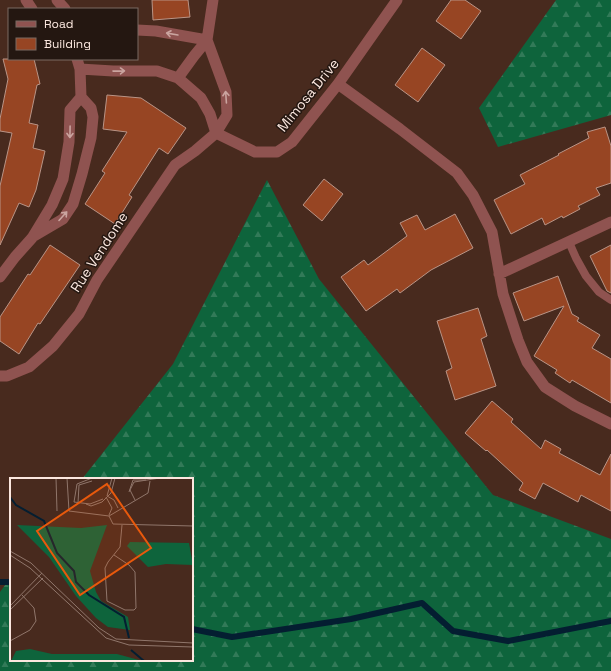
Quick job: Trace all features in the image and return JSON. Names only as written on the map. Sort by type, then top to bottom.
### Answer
[{"type":"street","points":[[56,0],[64,8]]},
{"type":"street","points":[[178,78],[207,40],[213,0]]},
{"type":"street","name":"Mimosa Drive","points":[[216,133],[255,152],[277,152],[292,142],[338,84],[397,0]]},
{"type":"street","points":[[138,30],[156,31],[207,40]]},
{"type":"street","name":"Rue Vendome","points":[[0,376],[7,376],[29,367],[53,346],[79,314],[97,280],[175,165],[195,151],[216,133],[227,115],[226,92],[207,40]]},
{"type":"street","points":[[32,238],[62,219],[73,204],[82,174],[91,138],[93,117],[91,108],[81,97],[79,64],[112,71],[157,72],[178,78],[201,98],[210,114],[216,133]]},
{"type":"street","points":[[338,84],[457,173],[473,195],[492,232],[503,294],[526,362],[545,387],[575,406],[611,424]]},
{"type":"street","points":[[0,277],[32,238],[52,205],[63,179],[70,142],[70,110],[81,97]]},
{"type":"street","points":[[499,274],[611,222]]},
{"type":"lane","points":[[569,242],[586,276],[599,292],[611,300]]},
{"type":"green space","points":[[556,0],[611,0],[611,115],[498,147],[479,108]]},
{"type":"green space","points":[[267,180],[319,279],[493,495],[611,539],[611,671],[0,671],[0,592],[10,578],[10,661],[193,661],[193,478],[83,478],[173,364]]},
{"type":"building","points":[[152,0],[188,0],[190,17],[153,20]]},
{"type":"building","points":[[451,0],[465,0],[481,11],[461,39],[436,21]]},
{"type":"building","points":[[422,48],[445,65],[418,102],[395,85]]},
{"type":"building","points":[[3,59],[34,60],[40,84],[37,85],[29,123],[38,125],[33,148],[45,151],[36,190],[29,207],[19,203],[0,245],[0,186],[12,133],[0,131],[0,119],[8,79]]},
{"type":"building","points":[[107,95],[141,98],[186,128],[168,154],[159,148],[129,195],[132,197],[115,224],[85,204],[105,173],[102,171],[127,132],[103,129]]},
{"type":"building","points":[[605,127],[611,146],[611,183],[596,188],[600,195],[578,206],[580,209],[563,218],[562,216],[545,225],[542,218],[511,234],[494,200],[525,184],[520,175],[589,138],[587,132]]},
{"type":"building","points":[[324,179],[343,194],[322,221],[303,205]]},
{"type":"building","points":[[455,214],[473,248],[431,270],[400,293],[397,289],[366,311],[341,277],[364,260],[368,265],[407,236],[400,223],[417,215],[425,230]]},
{"type":"building","points":[[50,245],[80,265],[40,324],[38,323],[19,354],[0,341],[0,317],[28,274],[30,275]]},
{"type":"building","points":[[611,245],[611,293],[607,291],[590,256]]},
{"type":"building","points":[[558,276],[572,314],[579,318],[577,321],[600,335],[592,348],[611,359],[611,403],[572,380],[570,383],[555,373],[557,370],[534,356],[564,306],[524,321],[513,293]]},
{"type":"building","points":[[478,308],[487,336],[481,339],[496,386],[455,400],[446,371],[452,368],[437,321]]},
{"type":"building","points":[[492,401],[513,419],[511,422],[541,449],[545,440],[561,449],[559,453],[600,475],[611,454],[611,511],[581,495],[578,502],[543,483],[535,499],[519,490],[523,483],[487,450],[486,451],[465,433]]},
{"type":"waterway","points":[[0,582],[10,582]]},
{"type":"waterway","points":[[193,629],[232,637],[351,619],[422,603],[453,631],[508,641],[611,621]]}]
